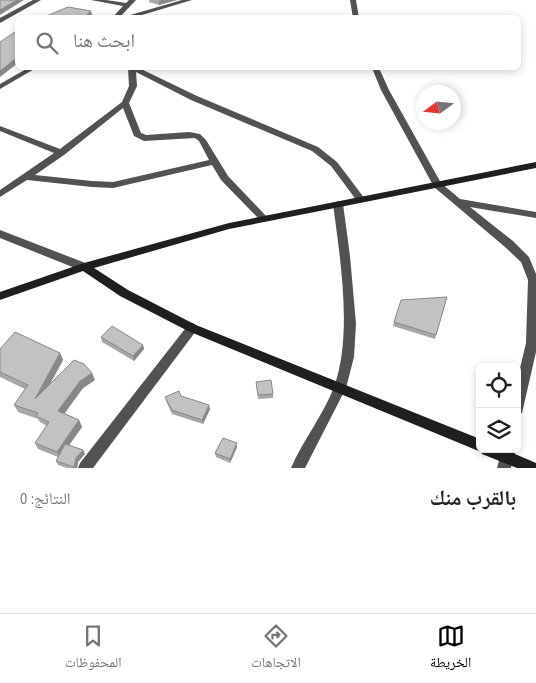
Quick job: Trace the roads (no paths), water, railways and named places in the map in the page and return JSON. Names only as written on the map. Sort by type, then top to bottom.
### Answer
[{"type":"main road","points":[[0,296],[84,267],[229,226],[536,165]]},
{"type":"main road","points":[[84,267],[124,292],[192,328],[476,444]]},
{"type":"main road","points":[[507,458],[533,468]]},
{"type":"street","points":[[0,21],[38,0]]},
{"type":"street","points":[[94,0],[126,5]]},
{"type":"street","points":[[118,15],[133,0]]},
{"type":"street","points":[[134,15],[189,0]]},
{"type":"street","points":[[353,0],[356,15]]},
{"type":"street","points":[[0,87],[29,70]]},
{"type":"street","points":[[0,194],[61,153],[125,103],[133,86],[133,70]]},
{"type":"street","points":[[137,70],[194,98],[315,150],[334,164],[360,200]]},
{"type":"street","points":[[376,70],[437,185],[514,250],[524,260],[533,280],[532,343],[517,408]]},
{"type":"street","points":[[125,103],[137,134],[144,138],[189,135],[197,136],[202,140],[213,162],[224,178],[264,219]]},
{"type":"street","points":[[0,128],[61,153]]},
{"type":"street","points":[[28,176],[55,178],[100,186],[113,185],[213,162]]},
{"type":"street","points":[[457,202],[536,215]]},
{"type":"street","points":[[298,468],[340,388],[348,357],[350,324],[345,256],[338,204]]},
{"type":"street","points":[[0,234],[84,267]]},
{"type":"street","points":[[85,468],[192,328]]}]
